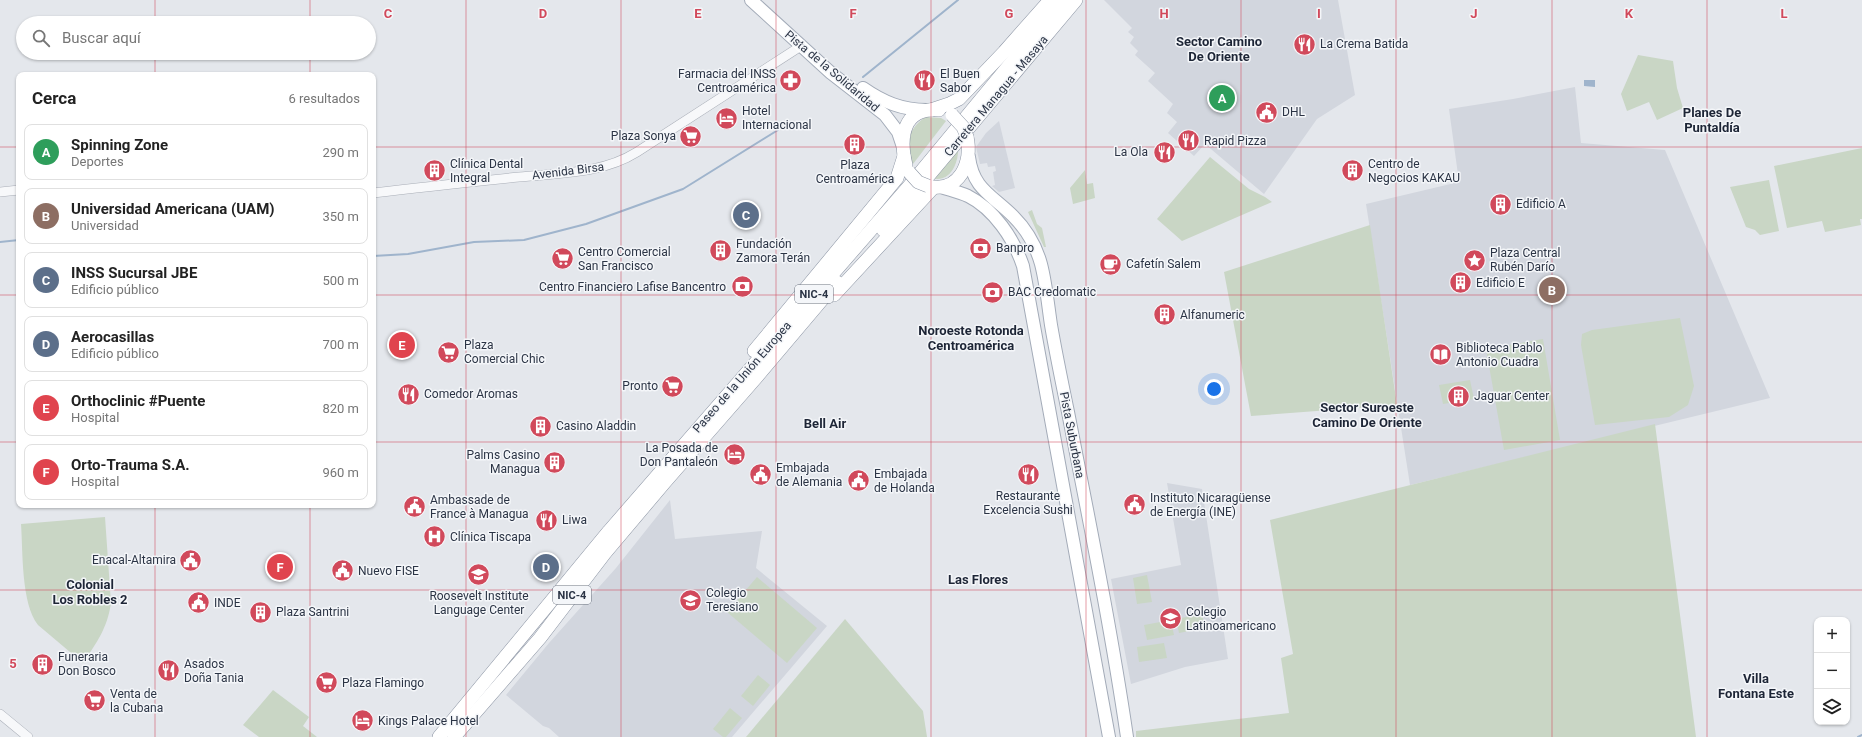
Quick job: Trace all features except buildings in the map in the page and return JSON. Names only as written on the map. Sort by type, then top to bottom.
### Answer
[{"type":"highway","name":"Carretera Managua - Masaya","points":[[929,110],[949,104],[959,99],[1004,52],[1050,0]]},
{"type":"highway","name":"Carretera Managua - Masaya","points":[[913,188],[1063,0]]},
{"type":"highway","name":"Carretera Managua - Masaya","points":[[913,188],[1076,0]]},
{"type":"highway","points":[[968,146],[976,131],[1086,0]]},
{"type":"highway","points":[[719,403],[760,343],[897,178],[903,152],[903,136],[905,127],[912,118],[929,110],[940,111],[952,115],[964,127],[968,146],[965,169],[958,180],[949,185],[934,187],[918,182],[909,172],[903,152]]},
{"type":"highway","name":"Paseo de la Unión Europea","points":[[755,380],[784,353],[890,232],[934,187]]},
{"type":"highway","name":"Paseo de la Unión Europea","points":[[454,737],[540,638],[605,553],[755,380],[913,188]]},
{"type":"highway","name":"Paseo de la Unión Europea","points":[[439,737],[609,530],[719,403],[913,188]]},
{"type":"main road","name":"Pista de la Solidaridad","points":[[751,0],[831,73],[891,122],[901,137],[903,152]]},
{"type":"main road","name":"Pista de la Solidaridad","points":[[762,0],[816,50],[873,95],[899,107],[929,110]]},
{"type":"main road","name":"Pista Suburbana","points":[[968,146],[971,169],[976,181],[982,190],[1013,216],[1023,227],[1033,244],[1041,264],[1053,337],[1117,667],[1127,737]]},
{"type":"main road","name":"Pista Suburbana","points":[[934,187],[970,197],[993,216],[1016,246],[1026,280],[1109,737]]},
{"type":"main road","points":[[993,216],[1015,237],[1030,260],[1034,264],[1041,264]]},
{"type":"street","name":"Avenida Birsa","points":[[376,193],[573,172],[612,165],[623,161],[801,46]]},
{"type":"street","points":[[0,192],[16,190]]},
{"type":"street","points":[[0,714],[28,737]]},
{"type":"shaded area","points":[[1104,0],[1338,0],[1355,95],[1317,119],[1264,194],[1205,144],[1194,156],[1168,133],[1177,122],[1167,113],[1173,104],[1148,81],[1155,73],[1135,55],[1138,51],[1130,43],[1134,37],[1128,32],[1132,28]]},
{"type":"shaded area","points":[[1575,87],[1581,143],[1665,150],[1770,398],[1410,485],[1366,204],[1459,182],[1449,109]]},
{"type":"shaded area","points":[[999,121],[1015,188],[999,192],[992,186],[995,185],[993,172],[996,171],[995,166],[988,167],[987,163],[980,164],[976,147],[986,133]]},
{"type":"shaded area","name":"Colegio Latinoamericano","points":[[1167,483],[1202,489],[1228,659],[1185,667],[1131,684],[1111,579],[1181,565]]},
{"type":"shaded area","name":"Colegio Teresiano","points":[[670,500],[675,539],[762,531],[756,568],[827,626],[732,737],[559,737],[549,728],[543,726],[506,695],[549,643],[616,568]]},
{"type":"green space","points":[[1638,55],[1673,61],[1677,88],[1683,108],[1657,120],[1649,102],[1627,111],[1621,94]]},
{"type":"green space","points":[[926,117],[941,118],[946,121],[913,164],[909,150],[910,137],[915,126]]},
{"type":"green space","points":[[958,143],[955,164],[948,175],[943,178],[936,179],[928,177]]},
{"type":"green space","points":[[1862,148],[1861,225],[1825,232],[1822,221],[1787,228],[1774,166]]},
{"type":"green space","points":[[1210,157],[1249,189],[1272,202],[1182,241],[1157,219]]},
{"type":"green space","points":[[1085,170],[1087,184],[1093,183],[1095,198],[1073,204],[1070,188]]},
{"type":"green space","points":[[1769,180],[1779,231],[1760,235],[1755,230],[1746,227],[1730,187]]},
{"type":"green space","points":[[1032,210],[1037,224],[1042,228],[1046,247],[1044,247],[1028,212]]},
{"type":"green space","points":[[1370,225],[1397,405],[1251,416],[1224,272]]},
{"type":"green space","points":[[1680,318],[1694,386],[1688,405],[1669,417],[1595,425],[1581,345],[1582,334],[1592,330]]},
{"type":"green space","points":[[1543,339],[1560,440],[1504,450],[1486,349]]},
{"type":"green space","points":[[1470,380],[1474,399],[1443,404],[1439,385]]},
{"type":"green space","points":[[1655,424],[1696,737],[1136,737],[1136,731],[1289,713],[1281,658],[1293,654],[1270,520]]},
{"type":"green space","points":[[105,517],[111,603],[104,628],[97,642],[83,663],[38,625],[32,615],[28,604],[24,577],[21,524]]},
{"type":"green space","points":[[1147,575],[1152,602],[1137,604],[1133,578]]},
{"type":"green space","points":[[757,577],[817,628],[787,663],[727,612]]},
{"type":"green space","points":[[1202,614],[1205,628],[1179,633],[1176,619]]},
{"type":"green space","points":[[845,619],[923,711],[927,737],[746,737]]},
{"type":"green space","points":[[1171,620],[1174,635],[1147,640],[1144,625]]},
{"type":"green space","points":[[1164,643],[1167,658],[1139,662],[1137,647]]},
{"type":"green space","points":[[758,675],[770,685],[753,706],[741,696]]},
{"type":"green space","points":[[273,690],[309,717],[303,726],[317,737],[259,737],[243,725]]},
{"type":"green space","points":[[730,708],[742,718],[726,737],[723,737],[713,729]]},
{"type":"water","points":[[1584,80],[1595,80],[1595,87],[1584,86]]},
{"type":"waterway","points":[[863,77],[958,0]]},
{"type":"waterway","points":[[376,256],[408,254],[474,242],[524,240],[586,224],[683,189],[778,130]]},
{"type":"waterway","points":[[0,242],[16,240]]},
{"type":"waterway","points":[[1858,737],[1862,735]]},
{"type":"place","name":"La Crema Batida","points":[[1304,44]]},
{"type":"place","name":"Farmacia del INSS Centroamérica","points":[[791,81]]},
{"type":"place","name":"El Buen Sabor","points":[[924,81]]},
{"type":"place","name":"Spinning Zone","points":[[1222,98]]},
{"type":"place","name":"DHL","points":[[1267,112]]},
{"type":"place","name":"Hotel Internacional","points":[[727,118]]},
{"type":"place","name":"Plaza Sonya","points":[[691,136]]},
{"type":"place","name":"Rapid Pizza","points":[[1189,141]]},
{"type":"place","name":"Plaza Centroamérica","points":[[855,144]]},
{"type":"place","name":"La Ola","points":[[1164,152]]},
{"type":"place","name":"Clínica Dental Integral","points":[[434,171]]},
{"type":"place","name":"Centro de Negocios KAKAU","points":[[1352,171]]},
{"type":"place","name":"Edificio A","points":[[1501,204]]},
{"type":"place","name":"INSS Sucursal JBE","points":[[746,215]]},
{"type":"place","name":"Banpro","points":[[980,248]]},
{"type":"place","name":"Fundación Zamora Terán","points":[[720,251]]},
{"type":"place","name":"Centro Comercial San Francisco","points":[[562,259]]},
{"type":"place","name":"Plaza Central Rubén Darío","points":[[1474,260]]},
{"type":"place","name":"Cafetín Salem","points":[[1110,264]]},
{"type":"place","name":"Edificio E","points":[[1460,283]]},
{"type":"place","name":"Centro Financiero Lafise Bancentro","points":[[742,287]]},
{"type":"place","name":"Universidad Americana (UAM)","points":[[1552,290]]},
{"type":"place","name":"BAC Credomatic","points":[[992,292]]},
{"type":"place","name":"Alfanumeric","points":[[1165,315]]},
{"type":"place","name":"Orthoclinic #Puente","points":[[402,345]]},
{"type":"place","name":"Plaza Comercial Chic","points":[[448,352]]},
{"type":"place","name":"Biblioteca Pablo Antonio Cuadra","points":[[1441,355]]},
{"type":"place","name":"Pronto","points":[[673,386]]},
{"type":"place","name":"Comedor Aromas","points":[[409,394]]},
{"type":"place","name":"Jaguar Center","points":[[1458,396]]},
{"type":"place","name":"Casino Aladdin","points":[[540,426]]},
{"type":"place","name":"La Posada de Don Pantaleón","points":[[734,455]]},
{"type":"place","name":"Palms Casino Managua","points":[[555,462]]},
{"type":"place","name":"Embajada de Alemania","points":[[761,475]]},
{"type":"place","name":"Restaurante Excelencia Sushi","points":[[1028,475]]},
{"type":"place","name":"Embajada de Holanda","points":[[859,481]]},
{"type":"place","name":"Instituto Nicaragüense de Energía (INE)","points":[[1135,505]]},
{"type":"place","name":"Ambassade de France à Managua","points":[[415,507]]},
{"type":"place","name":"Liwa","points":[[547,520]]},
{"type":"place","name":"Clínica Tiscapa","points":[[434,537]]},
{"type":"place","name":"Enacal-Altamira","points":[[191,560]]},
{"type":"place","name":"Orto-Trauma S.A.","points":[[280,567]]},
{"type":"place","name":"Aerocasillas","points":[[546,567]]},
{"type":"place","name":"Nuevo FISE","points":[[342,571]]},
{"type":"place","name":"Roosevelt Institute Language Center","points":[[479,575]]},
{"type":"place","name":"Colegio Teresiano","points":[[691,600]]},
{"type":"place","name":"INDE","points":[[198,603]]},
{"type":"place","name":"Plaza Santrini","points":[[261,612]]},
{"type":"place","name":"Colegio Latinoamericano","points":[[1170,619]]},
{"type":"place","name":"Funeraria Don Bosco","points":[[42,664]]},
{"type":"place","name":"Asados Doña Tania","points":[[169,671]]},
{"type":"place","name":"Plaza Flamingo","points":[[327,683]]},
{"type":"place","name":"Venta de la Cubana","points":[[95,701]]},
{"type":"place","name":"Kings Palace Hotel","points":[[362,721]]},
{"type":"district","name":"Sector Camino De Oriente","points":[[1219,48]]},
{"type":"district","name":"Planes De Puntaldía","points":[[1712,120]]},
{"type":"district","name":"Noroeste Rotonda Centroamérica","points":[[971,338]]},
{"type":"district","name":"Sector Suroeste Camino De Oriente","points":[[1367,414]]},
{"type":"district","name":"Bell Air","points":[[825,423]]},
{"type":"district","name":"Las Flores","points":[[978,579]]},
{"type":"district","name":"Colonial Los Robles 2","points":[[90,592]]},
{"type":"district","name":"Villa Fontana Este","points":[[1756,686]]}]
